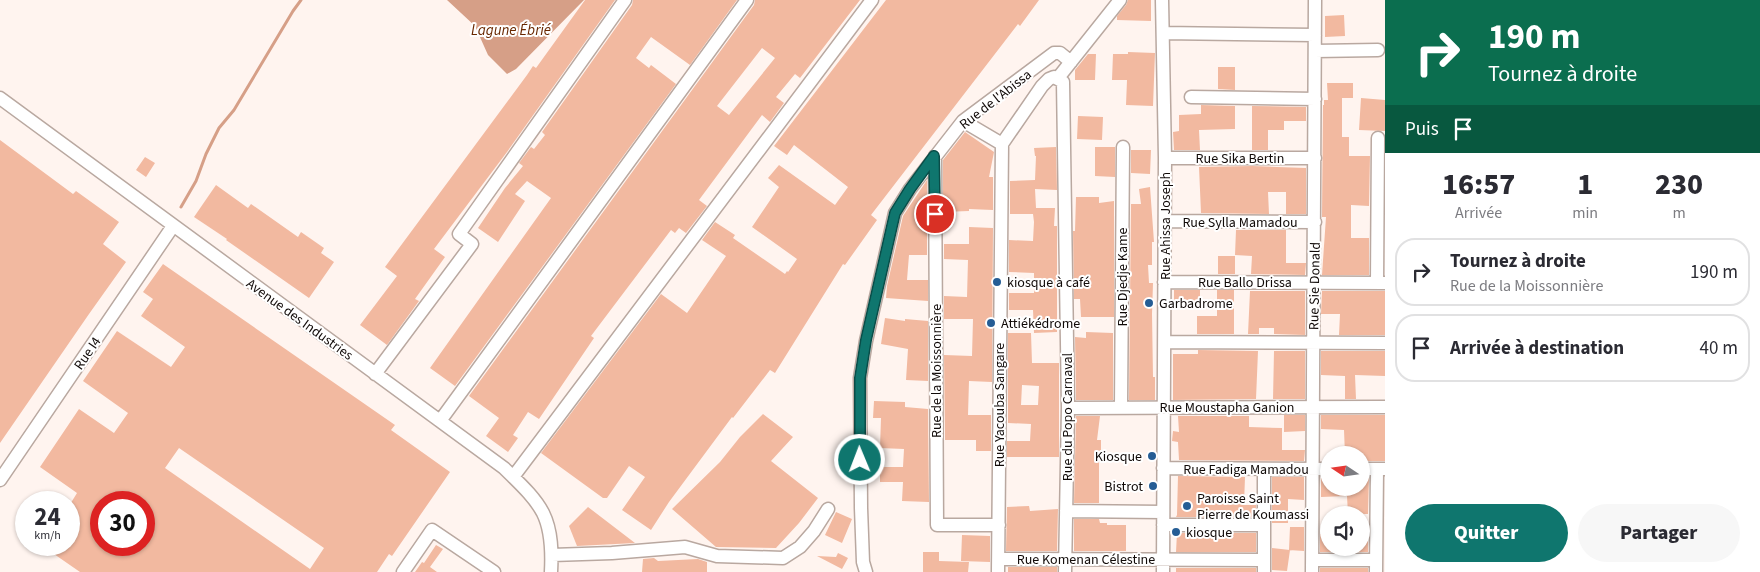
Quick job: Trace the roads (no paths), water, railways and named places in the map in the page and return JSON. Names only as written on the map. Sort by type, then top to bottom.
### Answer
[{"type":"street","points":[[375,374],[472,244],[459,234],[624,0]]},
{"type":"street","points":[[440,422],[747,0]]},
{"type":"street","points":[[513,477],[872,0]]},
{"type":"street","points":[[963,121],[1002,146],[1042,86],[1049,79],[1060,80],[1071,62],[1120,0]]},
{"type":"street","name":"Rue Ahissa Joseph","points":[[1162,0],[1165,158],[1163,566]]},
{"type":"street","name":"Rue Sie Donald","points":[[1312,566],[1316,0]]},
{"type":"street","points":[[1163,33],[1316,35]]},
{"type":"street","points":[[1316,51],[1378,50]]},
{"type":"street","name":"Rue de l'Abissa","points":[[866,572],[862,546],[859,427],[860,378],[866,340],[895,213],[934,156],[963,121],[1054,53],[1060,53],[1071,62]]},
{"type":"street","name":"Rue du Popo Carnaval","points":[[1060,80],[1068,408],[1065,566]]},
{"type":"street","points":[[1191,97],[1315,99]]},
{"type":"street","name":"Avenue des Industries","points":[[0,98],[504,468],[527,491],[544,514],[550,537],[551,572]]},
{"type":"street","points":[[1378,138],[1382,152],[1381,283]]},
{"type":"street","name":"Rue Yacouba Sangare","points":[[998,566],[1000,182],[1002,146]]},
{"type":"street","name":"Rue Djedje Kame","points":[[1121,407],[1123,147]]},
{"type":"street","name":"Rue de la Moissonnière","points":[[934,156],[937,525],[998,525]]},
{"type":"street","name":"Rue Sika Bertin","points":[[1165,158],[1316,158]]},
{"type":"street","name":"Rue Sylla Mamadou","points":[[1165,221],[1315,222]]},
{"type":"street","name":"Rue I4","points":[[0,480],[173,226]]},
{"type":"street","name":"Rue Ballo Drissa","points":[[1164,282],[1381,283]]},
{"type":"street","points":[[1164,342],[1385,343]]},
{"type":"street","name":"Rue Moustapha Ganion","points":[[1068,408],[1385,408]]},
{"type":"street","name":"Rue Fadiga Mamadou","points":[[1163,468],[1320,469]]},
{"type":"street","points":[[1264,469],[1264,566]]},
{"type":"street","points":[[1312,566],[1376,566],[1381,469]]},
{"type":"street","points":[[552,555],[685,547],[717,556],[783,558],[800,547],[814,531],[828,509]]},
{"type":"street","points":[[1066,511],[1264,525]]},
{"type":"street","points":[[403,572],[432,530],[494,572]]},
{"type":"street","name":"Rue Komenan Célestine","points":[[998,566],[1264,566]]},
{"type":"water","name":"Lagune Ébrié","points":[[447,0],[584,0],[516,69],[507,74],[488,55],[475,26]]},
{"type":"waterway","points":[[181,207],[196,181],[206,154],[219,128],[234,110],[301,0]]},
{"type":"place","name":"kiosque à café","points":[[997,282]]},
{"type":"place","name":"Garbadrome","points":[[1149,303]]},
{"type":"place","name":"Attiékédrome","points":[[991,323]]},
{"type":"place","name":"Kiosque","points":[[1152,456]]},
{"type":"place","name":"Bistrot","points":[[1153,486]]},
{"type":"place","name":"Paroisse Saint Pierre de Koumassi","points":[[1187,506]]},
{"type":"place","name":"kiosque","points":[[1176,532]]}]
